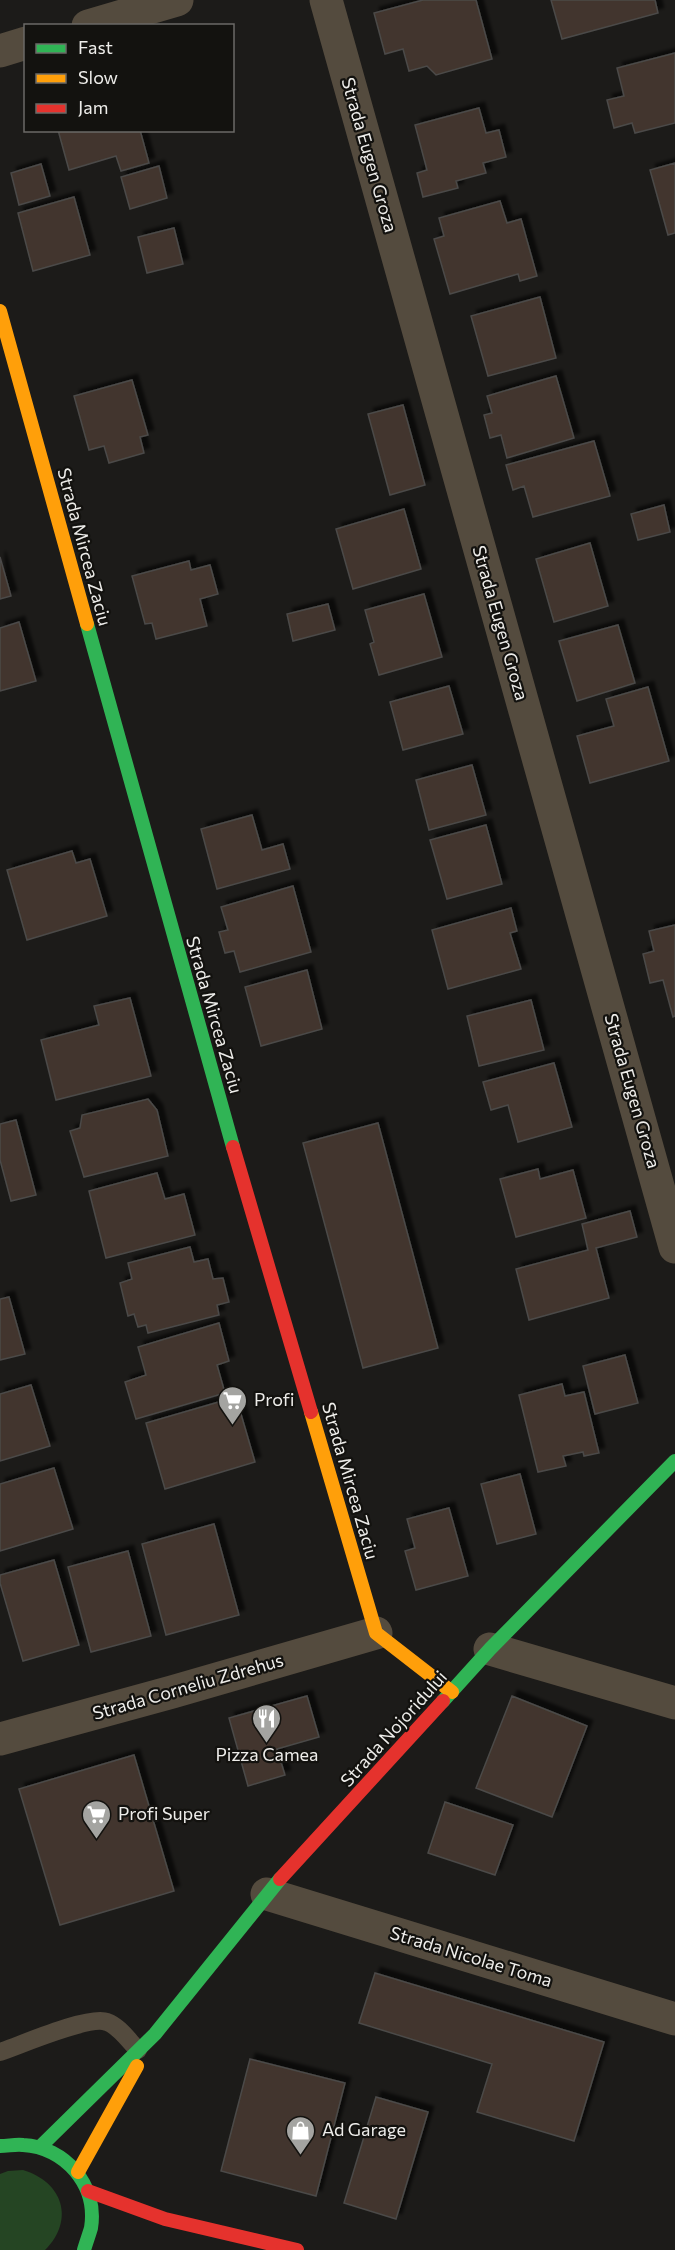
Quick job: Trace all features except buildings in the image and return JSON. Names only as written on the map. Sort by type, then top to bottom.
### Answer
[{"type":"main road","name":"Strada Mircea Zaciu","points":[[0,311],[201,1039],[376,1633]]},
{"type":"main road","name":"Strada Nojoridului","points":[[41,2146],[154,2034],[267,1894],[490,1649],[675,1461]]},
{"type":"main road","points":[[376,1633],[452,1692]]},
{"type":"main road","name":"Strada Nojoridului","points":[[78,2172],[154,2034]]},
{"type":"main road","points":[[0,2146],[17,2142],[41,2146],[61,2156],[78,2172],[88,2191],[93,2212],[90,2235],[84,2250]]},
{"type":"main road","points":[[88,2191],[118,2205],[153,2217],[297,2250]]},
{"type":"street","points":[[95,24],[177,0]]},
{"type":"street","name":"Strada Eugen Groza","points":[[326,0],[675,1247]]},
{"type":"street","points":[[0,51],[24,45]]},
{"type":"street","name":"Strada Corneliu Zdrehus","points":[[0,1739],[376,1633]]},
{"type":"street","points":[[490,1649],[675,1703]]},
{"type":"street","name":"Strada Nicolae Toma","points":[[267,1894],[675,2019]]},
{"type":"lane","points":[[0,2052],[84,2022],[104,2020],[112,2024],[138,2050]]},
{"type":"green space","points":[[23,2170],[48,2183],[55,2193],[62,2215],[60,2227],[45,2250],[0,2250],[0,2174]]},
{"type":"traffic: fast","points":[[87,624],[233,1147]]},
{"type":"traffic: fast","points":[[443,1701],[490,1649],[675,1461]]},
{"type":"traffic: fast","points":[[41,2146],[155,2034],[280,1879]]},
{"type":"traffic: fast","points":[[0,2146],[38,2147],[65,2161],[75,2171],[84,2183],[92,2212],[91,2228],[84,2250]]},
{"type":"traffic: slow","points":[[0,311],[87,624]]},
{"type":"traffic: slow","points":[[311,1412],[376,1633],[452,1692]]},
{"type":"traffic: slow","points":[[78,2172],[137,2066]]},
{"type":"traffic: jam","points":[[233,1147],[311,1412]]},
{"type":"traffic: jam","points":[[280,1879],[443,1701]]},
{"type":"traffic: jam","points":[[88,2191],[165,2219],[297,2250]]},
{"type":"place","name":"Profi","points":[[233,1426]]},
{"type":"place","name":"Pizza Camea","points":[[267,1744]]},
{"type":"place","name":"Profi Super","points":[[97,1840]]},
{"type":"place","name":"Ad Garage","points":[[301,2156]]}]
